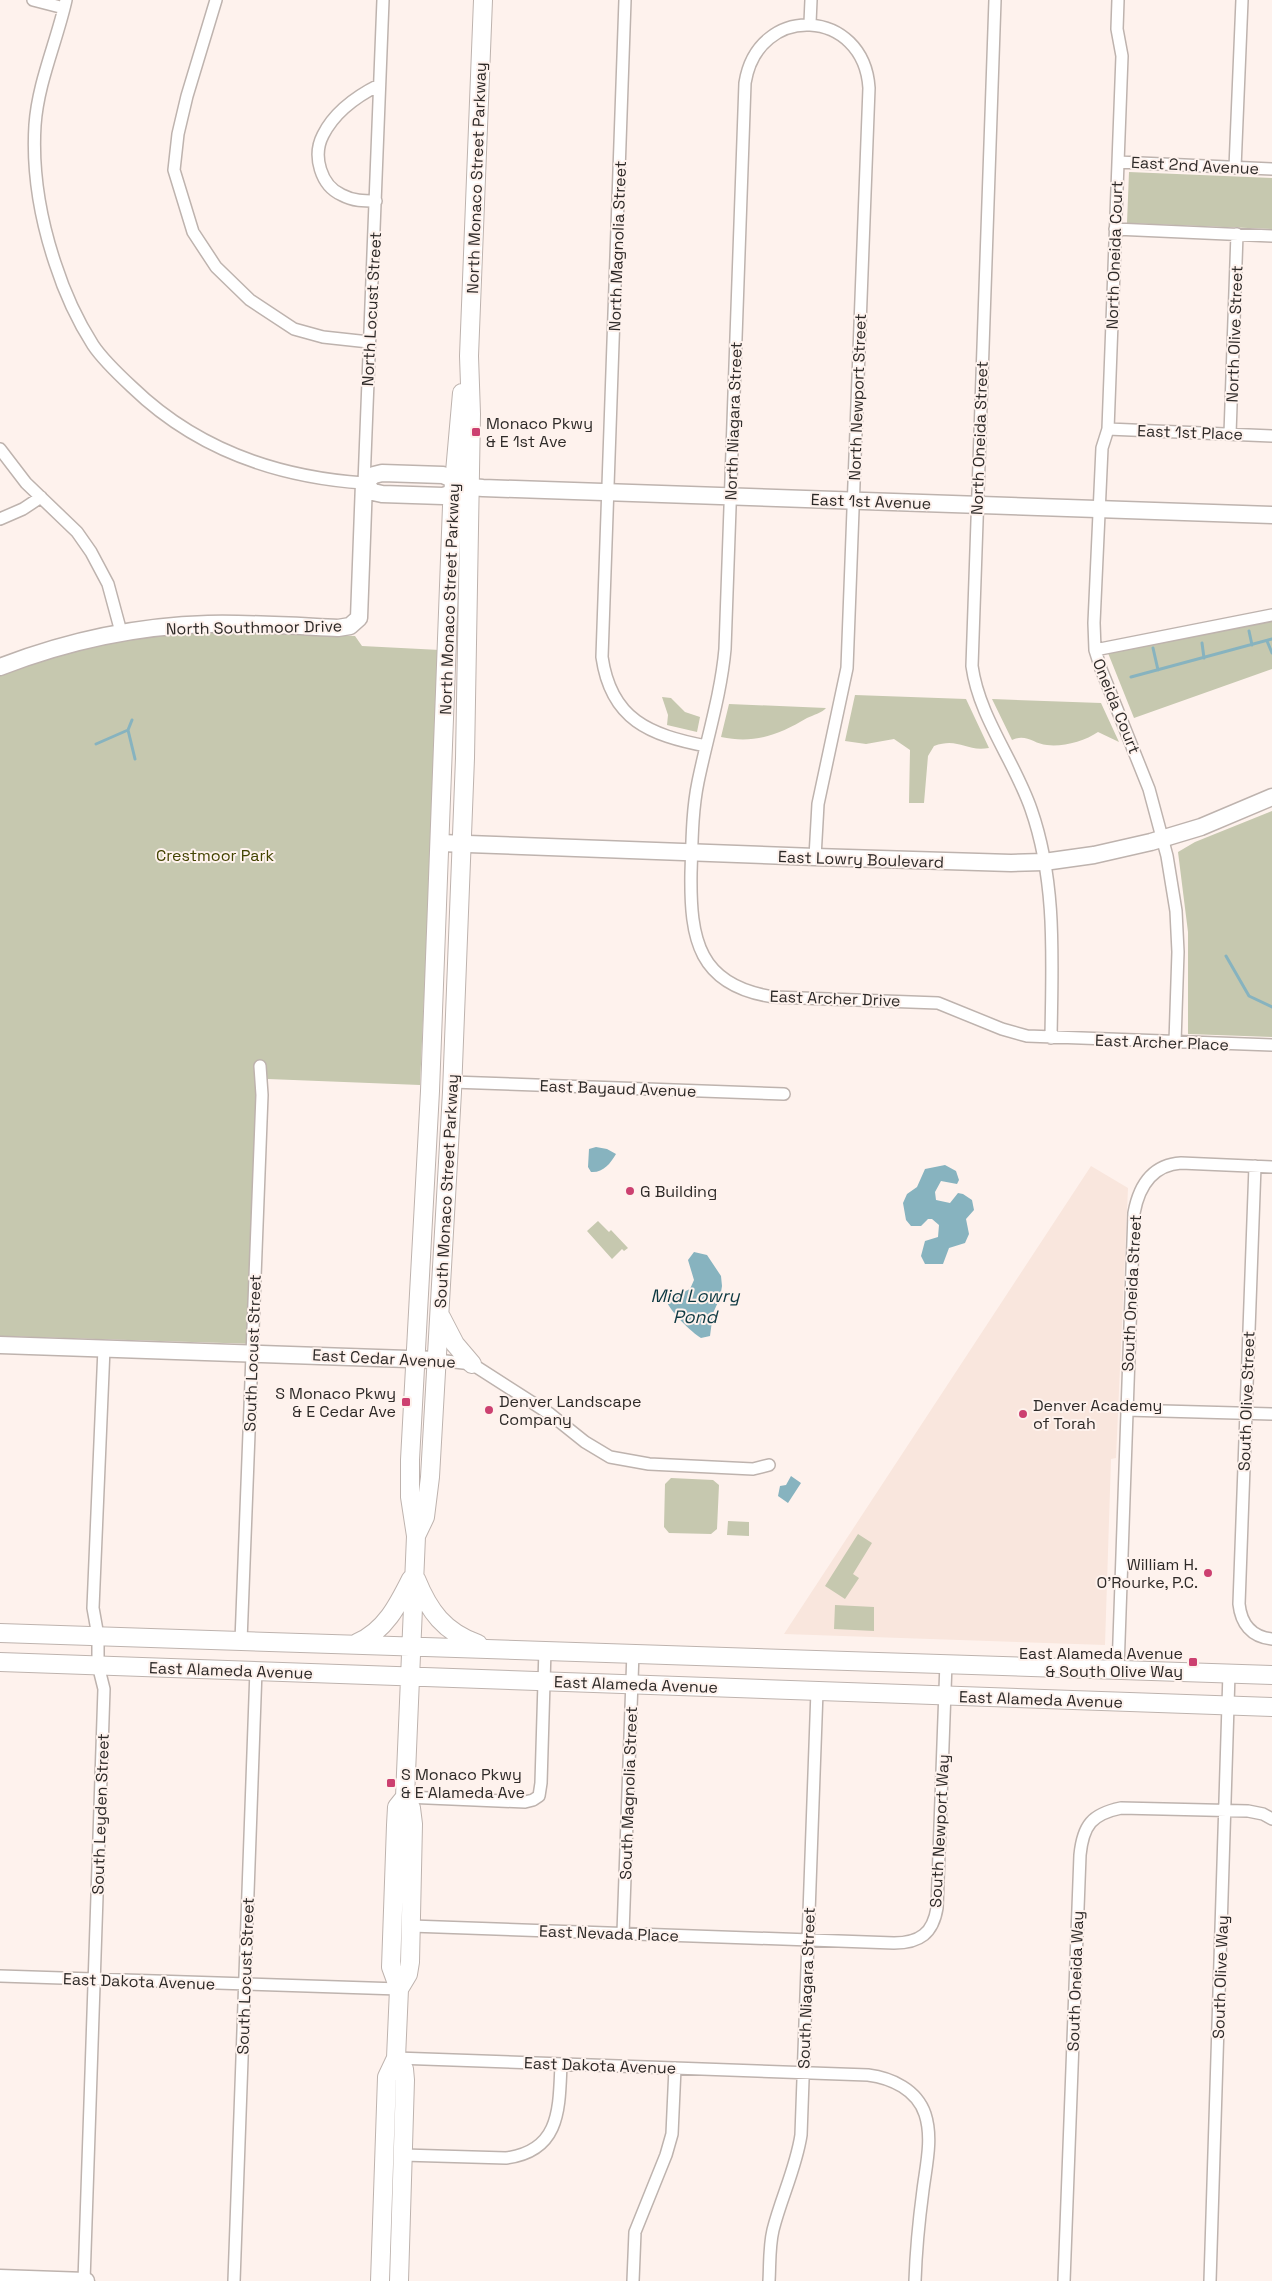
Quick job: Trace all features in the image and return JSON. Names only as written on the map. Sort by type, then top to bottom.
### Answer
[{"type":"main road","name":"North Monaco Street Parkway","points":[[462,844],[470,487],[471,414],[469,356],[483,0]]},
{"type":"main road","name":"North Monaco Street Parkway","points":[[440,843],[454,487],[460,409],[469,356]]},
{"type":"main road","name":"South Monaco Street Parkway","points":[[405,1797],[416,1536],[410,1488],[430,1091],[440,843]]},
{"type":"main road","name":"South Monaco Street Parkway","points":[[416,1536],[425,1517],[429,1490],[448,1164],[462,844]]},
{"type":"main road","points":[[434,997],[441,1030],[440,1065],[452,1082]]},
{"type":"main road","points":[[430,1091],[439,1095],[441,1105],[440,1137],[448,1164]]},
{"type":"main road","points":[[440,1314],[455,1344],[472,1364]]},
{"type":"main road","points":[[357,1643],[369,1637],[386,1622],[414,1574]]},
{"type":"main road","points":[[414,1574],[426,1604],[442,1624],[458,1636],[493,1648]]},
{"type":"main road","name":"East Alameda Avenue","points":[[0,1632],[1272,1675]]},
{"type":"main road","name":"East Alameda Avenue","points":[[0,1662],[1272,1707]]},
{"type":"main road","points":[[380,2281],[387,2077],[396,2058],[399,1989],[391,1967],[397,1811],[400,1802],[405,1797],[411,1808],[413,1824],[411,1926],[409,1971],[399,1989]]},
{"type":"main road","points":[[396,2058],[405,2076],[399,2281]]},
{"type":"street","points":[[33,0],[65,4],[45,75],[35,123],[34,167],[42,225],[63,287],[93,346],[156,411],[208,443],[254,462],[287,472],[312,478],[364,483]]},
{"type":"street","points":[[216,0],[187,96],[174,170],[192,232],[216,267],[250,300],[294,329],[322,337],[369,342]]},
{"type":"street","name":"North Locust Street","points":[[359,618],[383,0]]},
{"type":"street","name":"North Magnolia Street","points":[[625,0],[602,648],[606,677],[619,704],[636,722],[665,736],[706,746]]},
{"type":"street","points":[[810,24],[811,0]]},
{"type":"street","name":"North Oneida Street","points":[[995,0],[972,644],[973,676],[981,701],[1028,801],[1044,862]]},
{"type":"street","name":"North Oneida Court","points":[[1099,509],[1102,448],[1108,429],[1122,56],[1117,29],[1118,0]]},
{"type":"street","points":[[1235,168],[1242,0]]},
{"type":"street","name":"North Niagara Street","points":[[692,852],[695,799],[724,662],[746,74],[754,56],[766,40],[789,27],[810,24]]},
{"type":"street","name":"North Newport Street","points":[[810,24],[834,32],[850,43],[865,67],[868,81],[846,678],[819,797],[815,857]]},
{"type":"street","points":[[376,201],[356,200],[342,195],[331,188],[319,166],[318,156],[322,137],[328,126],[361,94],[379,85]]},
{"type":"street","name":"East 2nd Avenue","points":[[1118,162],[1272,169]]},
{"type":"street","points":[[1115,229],[1272,236]]},
{"type":"street","name":"North Olive Street","points":[[1230,434],[1237,234]]},
{"type":"street","name":"East 1st Place","points":[[1108,429],[1272,436]]},
{"type":"street","points":[[0,449],[41,497],[77,532],[91,552],[108,584],[121,632]]},
{"type":"street","name":"East 1st Avenue","points":[[364,483],[373,492],[382,494],[443,496],[454,487],[470,487],[1272,515]]},
{"type":"street","points":[[0,519],[23,509],[41,497]]},
{"type":"street","name":"Oneida Court","points":[[1099,509],[1094,623],[1095,650],[1100,669],[1150,789],[1163,838],[1178,934],[1175,1042]]},
{"type":"street","points":[[1095,650],[1272,615]]},
{"type":"street","name":"North Southmoor Drive","points":[[0,667],[45,650],[121,632],[209,624],[338,628],[350,626],[359,618]]},
{"type":"street","name":"East Lowry Boulevard","points":[[440,843],[996,863],[1044,862],[1112,851],[1163,838],[1201,827],[1272,797]]},
{"type":"street","name":"East Archer Drive","points":[[692,852],[690,902],[694,937],[704,956],[712,966],[736,986],[755,994],[774,997],[938,1003],[1010,1032],[1051,1038]]},
{"type":"street","points":[[1044,862],[1053,938],[1051,1038]]},
{"type":"street","name":"East Archer Place","points":[[1051,1038],[1272,1045]]},
{"type":"street","name":"South Locust Street","points":[[241,1641],[262,1094],[260,1066]]},
{"type":"street","name":"East Bayaud Avenue","points":[[452,1082],[784,1094]]},
{"type":"street","name":"South Oneida Street","points":[[1118,1669],[1134,1214],[1141,1188],[1155,1171],[1167,1165],[1181,1163],[1255,1166]]},
{"type":"street","points":[[1255,1166],[1272,1166]]},
{"type":"street","name":"South Olive Street","points":[[1255,1166],[1239,1604],[1243,1622],[1252,1632],[1272,1639]]},
{"type":"street","name":"East Cedar Avenue","points":[[0,1345],[437,1360],[472,1364],[550,1414],[585,1442],[610,1457],[649,1464],[753,1469],[769,1465]]},
{"type":"street","name":"South Leyden Street","points":[[85,2281],[104,1689],[98,1665],[98,1636],[93,1608],[104,1348]]},
{"type":"street","points":[[1126,1410],[1272,1414]]},
{"type":"street","points":[[405,1797],[525,1802],[539,1796],[542,1783],[545,1649]]},
{"type":"street","name":"South Magnolia Street","points":[[623,1933],[633,1652]]},
{"type":"street","name":"South Newport Way","points":[[807,1940],[902,1943],[921,1938],[932,1928],[936,1908],[946,1663]]},
{"type":"street","name":"South Locust Street","points":[[234,2281],[256,1670]]},
{"type":"street","name":"South Olive Way","points":[[1210,2281],[1229,1673]]},
{"type":"street","name":"South Niagara Street","points":[[769,2281],[770,2248],[774,2228],[799,2147],[817,1691]]},
{"type":"street","name":"South Oneida Way","points":[[1064,2281],[1080,1855],[1084,1832],[1096,1816],[1106,1811],[1122,1808],[1258,1813],[1272,1819]]},
{"type":"street","name":"East Nevada Place","points":[[411,1926],[807,1940]]},
{"type":"street","name":"East Dakota Avenue","points":[[0,1976],[399,1989]]},
{"type":"street","name":"East Dakota Avenue","points":[[396,2058],[803,2072]]},
{"type":"street","points":[[403,2155],[506,2158],[520,2156],[532,2150],[545,2139],[556,2122],[560,2104],[561,2064]]},
{"type":"street","points":[[632,2281],[635,2232],[670,2143],[675,2068]]},
{"type":"street","points":[[803,2072],[884,2078],[904,2088],[924,2112],[928,2142],[916,2243],[915,2281]]},
{"type":"street","points":[[0,2278],[85,2281]]},
{"type":"shaded area","name":"Denver Academy of Torah","points":[[1091,1166],[1128,1188],[1116,1458],[1111,1459],[1105,1645],[784,1634]]},
{"type":"green space","points":[[1129,172],[1272,178],[1272,229],[1127,223]]},
{"type":"green space","points":[[1272,621],[1272,669],[1134,718],[1108,653]]},
{"type":"green space","name":"Crestmoor Park","points":[[234,631],[355,636],[362,646],[440,650],[420,1085],[268,1079],[257,1344],[0,1336],[0,673],[90,646],[159,635]]},
{"type":"green space","points":[[855,695],[966,699],[989,748],[981,749],[950,743],[934,746],[928,756],[924,803],[909,803],[910,750],[894,739],[866,744],[845,741]]},
{"type":"green space","points":[[662,697],[671,698],[685,712],[700,717],[697,732],[667,725],[668,715]]},
{"type":"green space","points":[[992,699],[1101,703],[1119,742],[1098,732],[1080,741],[1060,745],[1042,744],[1022,738],[1012,740]]},
{"type":"green space","points":[[729,704],[826,708],[820,713],[776,733],[755,739],[733,739],[721,737]]},
{"type":"green space","points":[[1272,811],[1272,1037],[1188,1034],[1188,932],[1178,852],[1195,842]]},
{"type":"green space","points":[[598,1221],[609,1232],[611,1230],[628,1248],[624,1251],[622,1249],[612,1259],[587,1231]]},
{"type":"green space","points":[[671,1478],[713,1480],[719,1485],[717,1529],[711,1534],[669,1533],[664,1527],[665,1484]]},
{"type":"green space","points":[[728,1521],[749,1522],[749,1536],[727,1535]]},
{"type":"green space","points":[[858,1534],[872,1543],[853,1574],[859,1578],[845,1599],[825,1586]]},
{"type":"green space","points":[[835,1605],[874,1607],[874,1631],[834,1629]]},
{"type":"water","points":[[596,1147],[607,1149],[616,1154],[606,1167],[599,1171],[591,1172],[588,1167],[589,1149]]},
{"type":"water","points":[[945,1165],[956,1171],[959,1180],[957,1184],[941,1181],[935,1192],[936,1200],[950,1203],[958,1193],[963,1194],[972,1200],[974,1210],[966,1219],[969,1234],[965,1243],[949,1248],[943,1264],[925,1264],[921,1256],[925,1241],[938,1237],[939,1225],[932,1219],[928,1219],[921,1226],[911,1226],[906,1220],[903,1203],[907,1194],[917,1187],[925,1169]]},
{"type":"water","name":"Mid Lowry Pond","points":[[694,1252],[707,1255],[721,1276],[722,1286],[720,1298],[713,1313],[710,1336],[701,1338],[681,1321],[666,1300],[690,1289],[694,1280],[688,1260]]},
{"type":"water","points":[[791,1476],[801,1483],[788,1503],[778,1496],[780,1486],[786,1485]]},
{"type":"waterway","points":[[1249,631],[1252,645]]},
{"type":"waterway","points":[[1131,677],[1272,639]]},
{"type":"waterway","points":[[1267,641],[1272,653]]},
{"type":"waterway","points":[[1202,643],[1204,658]]},
{"type":"waterway","points":[[1153,648],[1158,670]]},
{"type":"waterway","points":[[132,720],[128,730],[135,759]]},
{"type":"waterway","points":[[96,744],[128,730]]},
{"type":"waterway","points":[[1226,956],[1249,996],[1272,1007]]},
{"type":"place","name":"Monaco Pkwy & E 1st Ave","points":[[476,432]]},
{"type":"place","name":"G Building","points":[[630,1191]]},
{"type":"place","name":"S Monaco Pkwy & E Cedar Ave","points":[[406,1402]]},
{"type":"place","name":"Denver Landscape Company","points":[[489,1410]]},
{"type":"place","name":"Denver Academy of Torah","points":[[1023,1414]]},
{"type":"place","name":"William H. O'Rourke, P.C.","points":[[1208,1573]]},
{"type":"place","name":"East Alameda Avenue & South Olive Way","points":[[1193,1662]]},
{"type":"place","name":"S Monaco Pkwy & E Alameda Ave","points":[[391,1783]]}]
